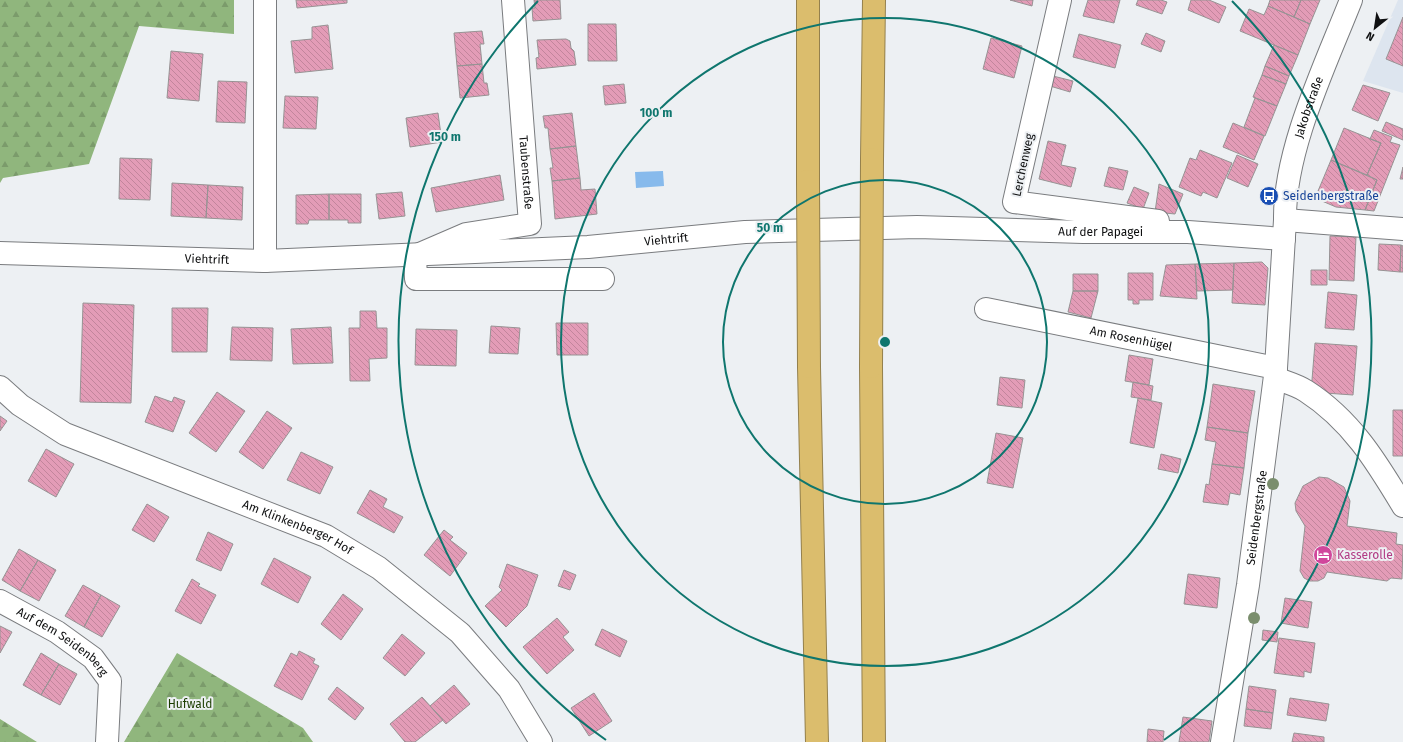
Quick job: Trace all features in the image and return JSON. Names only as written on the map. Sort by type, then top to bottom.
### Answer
[{"type":"highway","points":[[808,0],[809,367],[817,742]]},
{"type":"highway","points":[[874,0],[871,367],[874,742]]},
{"type":"street","points":[[265,0],[265,261]]},
{"type":"street","name":"Taubenstraße","points":[[415,256],[466,234],[530,224],[513,0]]},
{"type":"street","name":"Lerchenweg","points":[[1060,0],[1014,202],[1183,224],[1188,232]]},
{"type":"street","name":"Jakobstraße","points":[[1285,230],[1285,199],[1299,134],[1351,0]]},
{"type":"street","name":"Viehtrift","points":[[0,253],[265,261],[415,256],[588,247],[745,232],[918,227]]},
{"type":"street","name":"Auf der Papagei","points":[[918,227],[1082,232],[1403,229]]},
{"type":"street","name":"Seidenbergstraße","points":[[1222,742],[1248,585],[1275,373],[1285,230]]},
{"type":"street","points":[[415,256],[416,279],[603,279]]},
{"type":"street","name":"Am Rosenhügel","points":[[986,309],[1275,373],[1305,390],[1331,410],[1353,431],[1376,463],[1403,506]]},
{"type":"street","name":"Am Klinkenberger Hof","points":[[0,387],[20,405],[65,434],[326,536],[379,568],[460,633],[509,689],[541,742]]},
{"type":"street","name":"Auf dem Seidenberg","points":[[0,601],[57,632],[93,658],[110,682],[107,742]]},
{"type":"shaded area","points":[[1398,0],[1403,0],[1403,93],[1363,81]]},
{"type":"green space","points":[[0,0],[234,0],[234,34],[139,26],[89,164],[3,178],[0,183]]},
{"type":"green space","name":"Hufwald","points":[[177,653],[303,728],[313,742],[124,742]]},
{"type":"green space","points":[[0,719],[37,742],[0,742]]},
{"type":"water","points":[[663,171],[664,186],[636,188],[635,172]]},
{"type":"building","points":[[296,0],[347,0],[347,3],[297,8]]},
{"type":"building","points":[[534,0],[560,0],[561,19],[533,21],[532,8],[535,8]]},
{"type":"building","points":[[1010,0],[1033,0],[1032,6]]},
{"type":"building","points":[[1088,0],[1120,0],[1114,23],[1083,16]]},
{"type":"building","points":[[1138,0],[1161,0],[1167,2],[1162,14],[1136,5]]},
{"type":"building","points":[[1191,0],[1209,0],[1226,7],[1219,23],[1188,10]]},
{"type":"building","points":[[1270,0],[1301,0],[1294,17],[1268,6]]},
{"type":"building","points":[[1301,0],[1320,0],[1310,24],[1294,17]]},
{"type":"building","points":[[1268,6],[1310,24],[1298,55],[1240,31],[1249,9],[1264,15]]},
{"type":"building","points":[[1403,17],[1403,66],[1386,59]]},
{"type":"building","points":[[588,24],[616,24],[617,61],[588,61]]},
{"type":"building","points":[[328,25],[333,69],[295,73],[291,41],[312,39],[312,27]]},
{"type":"building","points":[[482,31],[484,44],[480,44],[482,64],[457,66],[454,33]]},
{"type":"building","points":[[1146,33],[1165,41],[1161,52],[1141,44]]},
{"type":"building","points":[[1079,34],[1121,45],[1115,68],[1073,57]]},
{"type":"building","points":[[991,38],[1022,46],[1014,78],[983,69]]},
{"type":"building","points":[[566,39],[570,41],[571,48],[574,51],[576,65],[537,69],[536,58],[539,57],[537,40]]},
{"type":"building","points":[[1274,45],[1298,55],[1289,76],[1265,66]]},
{"type":"building","points":[[171,51],[203,54],[199,101],[167,98]]},
{"type":"building","points":[[482,64],[484,83],[487,83],[489,95],[460,98],[457,66]]},
{"type":"building","points":[[1265,66],[1289,76],[1286,84],[1262,75]]},
{"type":"building","points":[[1262,75],[1286,84],[1277,106],[1253,97]]},
{"type":"building","points":[[1053,76],[1073,81],[1070,92],[1050,86]]},
{"type":"building","points":[[218,81],[247,82],[245,123],[216,122]]},
{"type":"building","points":[[624,84],[626,103],[605,105],[603,86]]},
{"type":"building","points":[[1363,85],[1390,93],[1378,121],[1352,110]]},
{"type":"building","points":[[285,96],[318,97],[316,129],[283,128]]},
{"type":"building","points":[[1255,98],[1277,106],[1265,136],[1244,127]]},
{"type":"building","points":[[438,113],[442,142],[410,147],[406,118]]},
{"type":"building","points":[[572,113],[576,146],[550,149],[548,128],[545,128],[543,116]]},
{"type":"building","points":[[1386,122],[1403,129],[1403,140],[1382,131]]},
{"type":"building","points":[[1233,123],[1264,136],[1254,160],[1223,147]]},
{"type":"building","points":[[1344,128],[1381,143],[1367,175],[1331,160]]},
{"type":"building","points":[[1374,130],[1392,137],[1390,142],[1400,145],[1374,211],[1365,210],[1377,180],[1367,175],[1381,143],[1370,139]]},
{"type":"building","points":[[1048,141],[1066,145],[1061,165],[1076,168],[1071,187],[1039,179]]},
{"type":"building","points":[[576,146],[580,178],[552,181],[550,168],[553,168],[550,149]]},
{"type":"building","points":[[1200,150],[1232,163],[1217,198],[1203,192],[1201,196],[1179,187],[1190,158],[1196,160]]},
{"type":"building","points":[[1237,155],[1258,164],[1248,187],[1227,178]]},
{"type":"building","points":[[120,158],[152,159],[150,200],[119,199]]},
{"type":"building","points":[[1331,160],[1377,180],[1365,210],[1336,207],[1322,201],[1318,191]]},
{"type":"building","points":[[1109,167],[1128,171],[1123,190],[1104,186]]},
{"type":"building","points":[[1403,167],[1403,179],[1400,179]]},
{"type":"building","points":[[500,175],[504,200],[436,212],[431,188]]},
{"type":"building","points":[[580,178],[581,190],[595,189],[597,214],[555,219],[552,181]]},
{"type":"building","points":[[172,183],[208,185],[206,218],[171,216]]},
{"type":"building","points":[[1159,184],[1183,194],[1175,214],[1155,212]]},
{"type":"building","points":[[208,185],[243,187],[242,220],[206,218]]},
{"type":"building","points":[[1134,187],[1149,193],[1143,209],[1127,203]]},
{"type":"building","points":[[402,192],[405,216],[379,219],[376,194]]},
{"type":"building","points":[[329,194],[361,194],[361,223],[348,223],[348,220],[329,220]]},
{"type":"building","points":[[329,194],[329,220],[309,220],[308,224],[296,224],[296,195]]},
{"type":"building","points":[[1330,236],[1356,237],[1354,281],[1329,280]]},
{"type":"building","points":[[1379,244],[1401,245],[1400,272],[1378,270]]},
{"type":"building","points":[[1401,245],[1403,246],[1403,272],[1400,272]]},
{"type":"building","points":[[1262,262],[1268,268],[1265,305],[1232,303],[1234,263]]},
{"type":"building","points":[[1234,263],[1233,290],[1197,291],[1195,264]]},
{"type":"building","points":[[1195,264],[1197,299],[1160,296],[1166,265]]},
{"type":"building","points":[[1311,270],[1327,270],[1327,285],[1311,285]]},
{"type":"building","points":[[1128,273],[1153,273],[1153,300],[1139,300],[1139,304],[1133,304],[1133,300],[1128,300]]},
{"type":"building","points":[[1073,274],[1098,274],[1098,291],[1073,291]]},
{"type":"building","points":[[1073,291],[1098,291],[1091,318],[1068,312]]},
{"type":"building","points":[[1328,292],[1357,295],[1354,330],[1325,328]]},
{"type":"building","points":[[83,303],[134,305],[131,403],[80,402]]},
{"type":"building","points":[[172,308],[208,308],[207,352],[172,352]]},
{"type":"building","points":[[360,311],[376,311],[377,328],[387,328],[387,358],[369,359],[370,381],[350,381],[349,328],[360,328]]},
{"type":"building","points":[[556,323],[588,323],[588,355],[557,355]]},
{"type":"building","points":[[491,326],[520,328],[518,354],[489,353]]},
{"type":"building","points":[[232,327],[273,328],[272,361],[230,360]]},
{"type":"building","points":[[331,327],[333,363],[293,364],[291,329]]},
{"type":"building","points":[[416,329],[457,330],[456,366],[415,365]]},
{"type":"building","points":[[1315,343],[1357,346],[1353,395],[1311,392]]},
{"type":"building","points":[[1129,355],[1153,359],[1149,385],[1125,381]]},
{"type":"building","points":[[1000,377],[1025,380],[1022,408],[997,405]]},
{"type":"building","points":[[1133,382],[1153,386],[1151,400],[1131,397]]},
{"type":"building","points":[[1213,384],[1255,391],[1248,433],[1207,427]]},
{"type":"building","points":[[217,392],[245,411],[216,452],[189,433]]},
{"type":"building","points":[[155,396],[172,402],[174,397],[185,401],[173,432],[145,422]]},
{"type":"building","points":[[1138,398],[1162,403],[1154,448],[1130,443]]},
{"type":"building","points":[[1393,410],[1403,410],[1403,456],[1393,456]]},
{"type":"building","points":[[267,411],[292,428],[263,469],[239,452]]},
{"type":"building","points":[[0,416],[7,421],[0,431]]},
{"type":"building","points":[[1207,427],[1248,433],[1244,468],[1212,464],[1216,442],[1205,440]]},
{"type":"building","points":[[996,433],[1023,438],[1013,488],[987,483]]},
{"type":"building","points":[[46,449],[74,464],[56,497],[28,481]]},
{"type":"building","points":[[301,452],[333,467],[320,494],[287,480]]},
{"type":"building","points":[[1161,454],[1181,459],[1178,473],[1158,469]]},
{"type":"building","points":[[1212,464],[1244,468],[1240,495],[1230,493],[1228,505],[1203,502],[1206,484],[1209,485]]},
{"type":"building","points":[[1319,477],[1328,478],[1344,487],[1350,501],[1347,526],[1397,533],[1396,544],[1403,545],[1402,579],[1391,578],[1387,581],[1327,572],[1324,578],[1318,581],[1310,581],[1304,578],[1300,571],[1305,526],[1296,511],[1295,503],[1303,486]]},
{"type":"building","points":[[370,490],[387,499],[383,507],[403,517],[394,533],[357,513]]},
{"type":"building","points":[[147,504],[169,517],[154,542],[132,530]]},
{"type":"building","points":[[444,530],[453,537],[450,540],[467,553],[450,576],[424,555]]},
{"type":"building","points":[[208,532],[233,544],[221,571],[196,560]]},
{"type":"building","points":[[19,549],[38,560],[20,591],[2,580]]},
{"type":"building","points":[[274,558],[311,577],[298,603],[261,584]]},
{"type":"building","points":[[38,560],[56,570],[39,601],[20,591]]},
{"type":"building","points":[[507,564],[538,575],[527,606],[506,627],[485,606],[502,590],[499,587]]},
{"type":"building","points":[[564,570],[576,575],[570,590],[558,586]]},
{"type":"building","points":[[1188,574],[1220,578],[1217,608],[1184,604]]},
{"type":"building","points":[[192,579],[200,584],[198,586],[216,595],[201,624],[175,611]]},
{"type":"building","points":[[83,585],[101,595],[84,627],[65,616]]},
{"type":"building","points":[[343,594],[363,609],[341,640],[321,624]]},
{"type":"building","points":[[101,595],[120,606],[102,637],[84,627]]},
{"type":"building","points":[[1285,598],[1312,602],[1308,628],[1281,623]]},
{"type":"building","points":[[557,618],[569,632],[563,637],[574,650],[547,674],[523,647]]},
{"type":"building","points":[[0,626],[12,632],[0,653]]},
{"type":"building","points":[[602,629],[627,641],[620,657],[595,645]]},
{"type":"building","points":[[1263,630],[1278,632],[1277,642],[1262,640]]},
{"type":"building","points":[[402,634],[425,653],[405,676],[383,658]]},
{"type":"building","points":[[1279,638],[1315,643],[1311,673],[1304,671],[1304,677],[1274,673]]},
{"type":"building","points":[[299,651],[315,659],[313,663],[319,666],[302,700],[274,686],[291,653],[297,656]]},
{"type":"building","points":[[41,653],[59,664],[41,695],[23,685]]},
{"type":"building","points":[[59,664],[77,674],[60,705],[41,695]]},
{"type":"building","points":[[454,685],[470,704],[446,724],[430,706]]},
{"type":"building","points":[[1249,686],[1276,690],[1273,713],[1246,709]]},
{"type":"building","points":[[337,687],[364,708],[355,720],[328,699]]},
{"type":"building","points":[[594,693],[612,721],[589,736],[571,708]]},
{"type":"building","points":[[422,697],[443,720],[415,742],[405,742],[390,724]]},
{"type":"building","points":[[1290,698],[1329,704],[1326,721],[1287,715]]},
{"type":"building","points":[[1246,709],[1273,713],[1271,729],[1244,726]]},
{"type":"building","points":[[1183,717],[1212,721],[1209,742],[1179,742]]},
{"type":"building","points":[[1148,729],[1164,731],[1163,742],[1147,742]]},
{"type":"building","points":[[1294,733],[1324,737],[1324,742],[1292,742]]},
{"type":"place","name":"Seidenbergstraße","points":[[1269,196]]},
{"type":"place","name":"Kasserolle","points":[[1323,555]]}]
